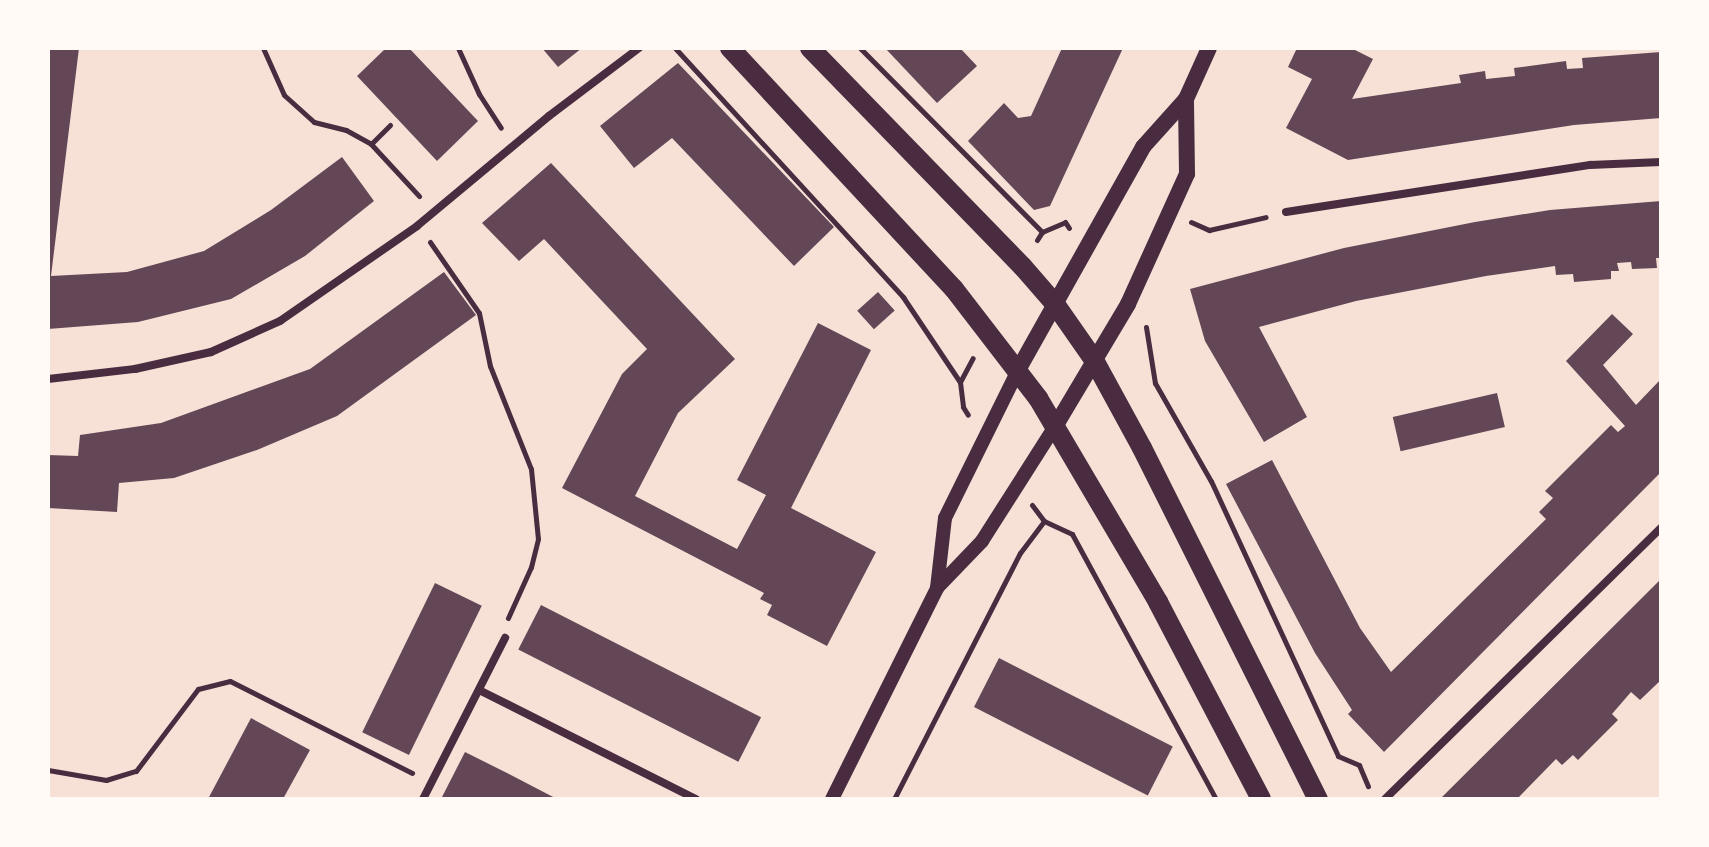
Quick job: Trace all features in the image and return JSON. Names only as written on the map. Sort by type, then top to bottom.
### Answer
[{"type":"main road","points":[[730,48],[954,289],[1018,370],[1056,425],[1158,602],[1261,799]]},
{"type":"main road","points":[[810,48],[1023,267],[1055,304],[1094,360],[1142,448],[1318,799]]},
{"type":"main road","points":[[1018,370],[1143,147],[1186,99],[1209,48]]},
{"type":"main road","points":[[1056,425],[1128,304],[1187,174],[1186,99]]},
{"type":"street","points":[[48,379],[135,369],[211,352],[280,321],[417,226],[639,48]]},
{"type":"street","points":[[1286,212],[1590,165],[1661,162]]},
{"type":"street","points":[[937,588],[945,518],[982,436],[1018,370]]},
{"type":"street","points":[[832,799],[937,588],[982,541],[1056,425]]},
{"type":"street","points":[[1385,799],[1661,528]]},
{"type":"street","points":[[423,799],[481,691],[505,638]]},
{"type":"street","points":[[481,691],[696,799]]},
{"type":"path","points":[[263,48],[284,95],[314,122],[346,130],[371,144],[433,212]]},
{"type":"path","points":[[458,48],[479,94],[515,145]]},
{"type":"path","points":[[675,48],[903,297],[960,382],[963,407],[982,436]]},
{"type":"path","points":[[860,48],[1042,232],[1065,222],[1086,248]]},
{"type":"path","points":[[371,144],[390,125]]},
{"type":"path","points":[[1169,213],[1209,230],[1286,212]]},
{"type":"path","points":[[417,226],[479,313],[490,366],[531,469],[538,539],[531,567],[509,615],[505,638]]},
{"type":"path","points":[[1128,304],[1147,327],[1155,383],[1211,481],[1338,756],[1359,765],[1374,799]]},
{"type":"path","points":[[1017,483],[1044,521],[1072,534],[1216,799]]},
{"type":"path","points":[[894,799],[1020,553],[1044,521]]},
{"type":"path","points":[[48,770],[106,780],[136,771],[198,689],[230,681],[431,782]]},
{"type":"building","points":[[48,48],[79,48],[51,276],[127,272],[204,251],[271,210],[342,157],[374,201],[305,256],[231,299],[138,322],[48,329]]},
{"type":"building","points":[[386,48],[409,48],[478,121],[437,161],[357,76]]},
{"type":"building","points":[[542,48],[582,48],[558,67]]},
{"type":"building","points":[[885,48],[960,48],[977,66],[937,103]]},
{"type":"building","points":[[1062,48],[1123,48],[1050,206],[1034,210],[968,141],[1004,103],[1018,118],[1031,116]]},
{"type":"building","points":[[1297,48],[1351,48],[1373,59],[1352,99],[1461,83],[1459,75],[1485,71],[1486,79],[1515,76],[1514,68],[1566,61],[1567,69],[1583,68],[1582,58],[1661,52],[1661,118],[1574,125],[1348,160],[1286,128],[1312,79],[1288,67]]},
{"type":"building","points":[[678,63],[834,227],[794,266],[672,138],[634,168],[600,126]]},
{"type":"building","points":[[551,163],[735,359],[678,413],[635,496],[737,549],[766,495],[737,480],[818,323],[871,350],[791,508],[876,552],[827,646],[767,615],[772,605],[760,599],[764,593],[562,488],[622,374],[647,349],[544,239],[519,261],[482,223]]},
{"type":"building","points":[[1661,201],[1661,258],[1656,258],[1657,268],[1632,269],[1631,262],[1617,263],[1619,271],[1611,271],[1611,279],[1574,282],[1573,274],[1556,275],[1555,266],[1486,276],[1356,301],[1259,327],[1307,417],[1264,442],[1205,341],[1190,289],[1344,248],[1475,222],[1550,210]]},
{"type":"building","points":[[444,272],[476,315],[337,416],[257,450],[174,478],[119,483],[117,512],[48,508],[48,455],[78,456],[80,435],[161,423],[310,369]]},
{"type":"building","points":[[878,292],[895,311],[874,329],[857,311]]},
{"type":"building","points":[[1612,314],[1633,334],[1603,365],[1636,405],[1661,379],[1661,472],[1384,752],[1348,714],[1352,710],[1315,653],[1226,484],[1272,460],[1360,628],[1391,672],[1546,519],[1539,512],[1553,498],[1545,491],[1611,425],[1618,432],[1625,426],[1566,361]]},
{"type":"building","points":[[1497,393],[1505,427],[1401,451],[1393,417]]},
{"type":"building","points":[[1661,579],[1661,680],[1640,700],[1631,692],[1612,714],[1618,720],[1578,760],[1573,755],[1562,765],[1556,759],[1517,799],[1440,799]]},
{"type":"building","points":[[435,583],[482,606],[409,755],[362,732]]},
{"type":"building","points":[[541,605],[761,717],[738,762],[518,650]]},
{"type":"building","points":[[999,658],[1173,747],[1148,796],[974,707]]},
{"type":"building","points":[[251,718],[310,750],[283,799],[208,799]]},
{"type":"building","points":[[465,752],[507,773],[557,799],[442,797]]}]
